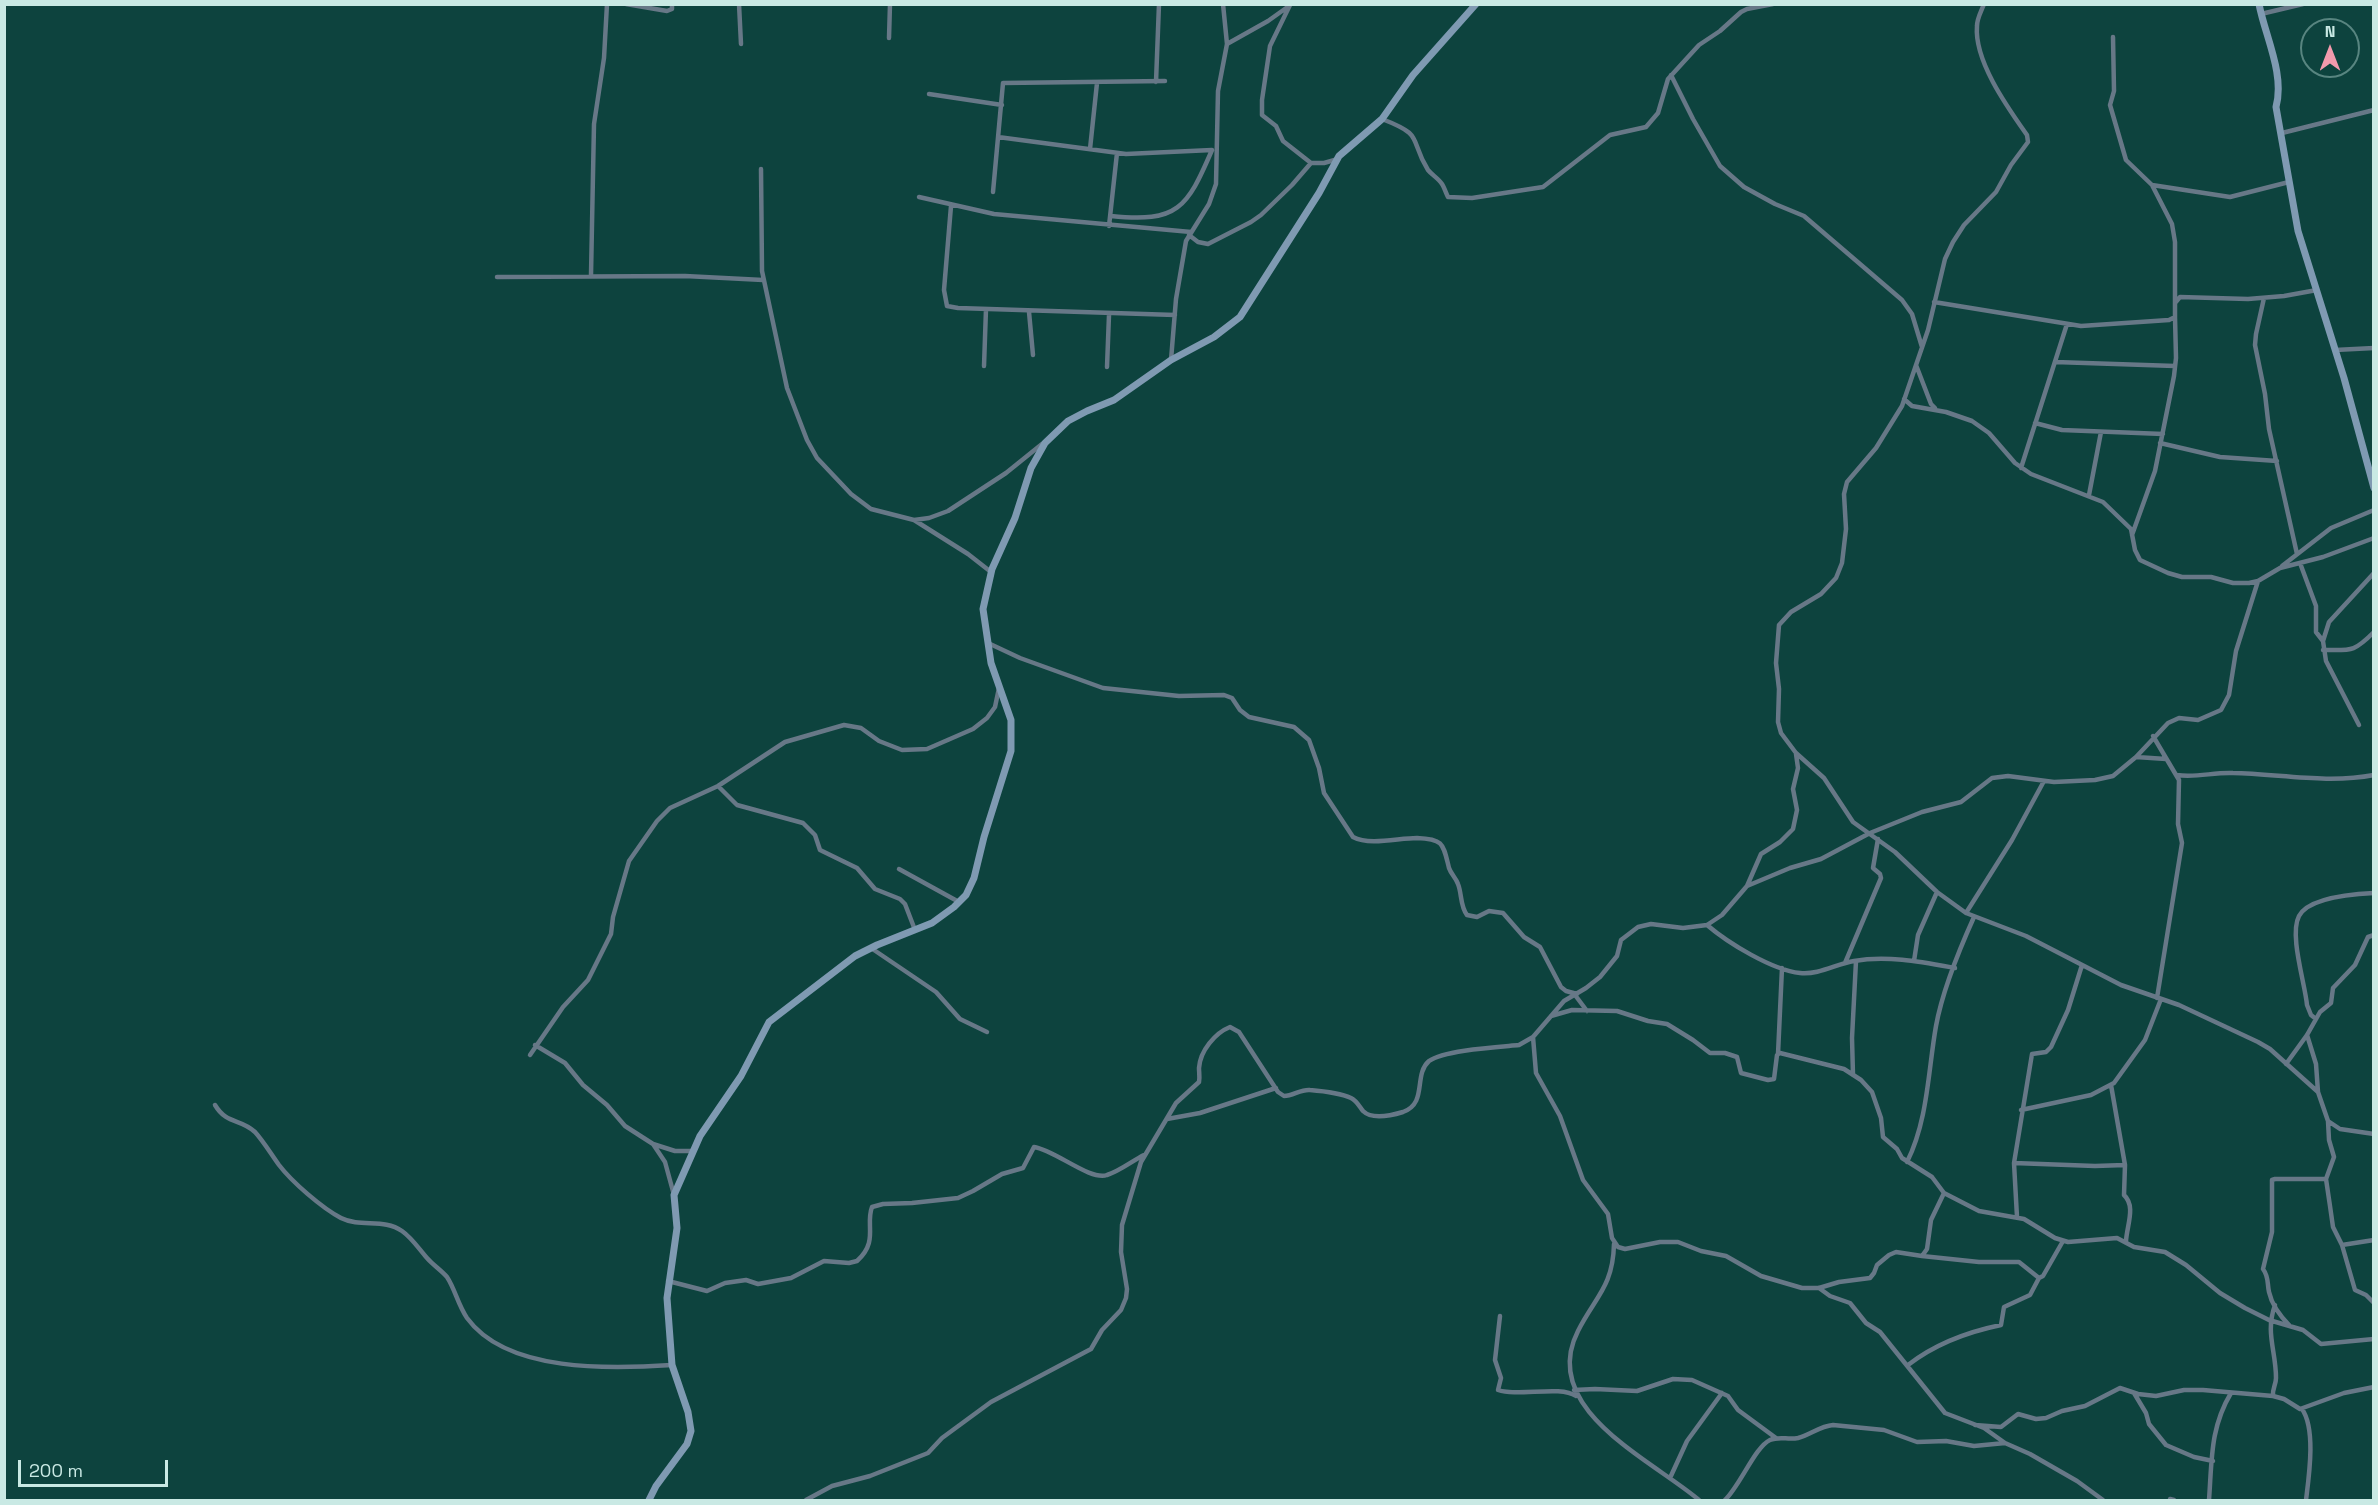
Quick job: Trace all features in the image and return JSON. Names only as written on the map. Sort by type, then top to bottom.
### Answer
[{"type":"street","points":[[591,274],[594,124],[604,58],[607,4]]},
{"type":"street","points":[[626,4],[667,11],[672,9],[672,4]]},
{"type":"street","points":[[739,4],[741,44]]},
{"type":"street","points":[[889,38],[890,4]]},
{"type":"street","points":[[1156,82],[1159,4]]},
{"type":"street","points":[[1171,360],[1184,250],[1190,234],[1209,204],[1216,184],[1218,84],[1227,44],[1223,4]]},
{"type":"street","points":[[914,520],[929,518],[948,511],[1006,472],[1068,421],[1114,400],[1171,360],[1214,337],[1240,317],[1338,159],[1349,146],[1382,119],[1413,75],[1476,4]]},
{"type":"street","points":[[1382,119],[1407,130],[1414,136],[1425,163],[1435,178],[1442,183],[1448,197],[1472,198],[1543,187],[1610,135],[1647,127],[1658,113],[1666,83],[1671,75],[1699,45],[1720,31],[1741,12],[1773,4]]},
{"type":"street","points":[[1984,4],[1977,26],[1980,47],[1998,93],[2027,135],[2028,142],[1996,192],[1964,225],[1945,259],[1922,347],[1902,406],[1876,448],[1847,482],[1844,494],[1846,529],[1842,563],[1836,578],[1821,594],[1791,612],[1779,625],[1777,631],[1778,722],[1781,733],[1796,753],[1819,772],[1854,822],[1878,839],[1937,892],[1966,913],[2026,936],[2121,985],[2179,1005],[2258,1042],[2270,1049],[2318,1092]]},
{"type":"street","points":[[2259,4],[2277,82],[2276,106],[2298,231],[2336,350],[2373,488]]},
{"type":"street","points":[[2261,14],[2303,4]]},
{"type":"street","points":[[1227,44],[1268,21],[1290,5]]},
{"type":"street","points":[[1290,5],[1270,46],[1261,109],[1266,120],[1276,126],[1283,141],[1311,163],[1324,163],[1338,159]]},
{"type":"street","points":[[2113,37],[2114,91],[2110,105],[2126,160],[2152,185],[2174,231],[2175,366],[2163,434],[2150,487],[2132,535]]},
{"type":"street","points":[[1671,75],[1720,166],[1744,187],[1775,204],[1804,216],[1902,300],[1912,314],[1922,347]]},
{"type":"street","points":[[993,192],[1003,86],[1006,82],[1165,81]]},
{"type":"street","points":[[1090,149],[1097,83]]},
{"type":"street","points":[[929,94],[1002,105]]},
{"type":"street","points":[[2282,133],[2373,110]]},
{"type":"street","points":[[998,137],[1117,153],[1212,150],[1200,179],[1182,205],[1153,218],[1111,216]]},
{"type":"street","points":[[1109,225],[1117,153]]},
{"type":"street","points":[[920,197],[951,206],[994,214],[1051,218],[1190,234],[1203,244],[1208,244],[1261,215],[1311,163]]},
{"type":"street","points":[[760,169],[763,280],[787,388],[807,440],[817,458],[863,504],[871,509],[914,520],[968,554],[991,572]]},
{"type":"street","points":[[2152,185],[2230,197],[2289,182]]},
{"type":"street","points":[[951,206],[944,290],[948,306],[1029,312],[1175,315]]},
{"type":"street","points":[[497,276],[591,274],[707,276],[763,280]]},
{"type":"street","points":[[2175,303],[2184,296],[2264,298],[2317,290]]},
{"type":"street","points":[[2264,298],[2255,345],[2265,394],[2269,429],[2297,554]]},
{"type":"street","points":[[1934,302],[2081,326],[2169,320],[2175,317]]},
{"type":"street","points":[[984,366],[986,309]]},
{"type":"street","points":[[1029,312],[1032,355]]},
{"type":"street","points":[[1107,367],[1110,315]]},
{"type":"street","points":[[2021,468],[2067,324]]},
{"type":"street","points":[[2336,350],[2373,348]]},
{"type":"street","points":[[2055,362],[2175,366]]},
{"type":"street","points":[[1916,365],[1931,404],[1937,410]]},
{"type":"street","points":[[1904,399],[1909,405]]},
{"type":"street","points":[[1902,406],[1909,405],[1957,415],[1981,426],[2021,468],[2040,479],[2103,502],[2128,525],[2138,557],[2155,569],[2182,577],[2206,577],[2241,584],[2258,581],[2280,568],[2331,528],[2373,510]]},
{"type":"street","points":[[2035,423],[2062,430],[2163,434]]},
{"type":"street","points":[[2089,495],[2101,432]]},
{"type":"street","points":[[674,1195],[700,1137],[741,1076],[769,1022],[839,966],[871,948],[942,917],[966,895],[974,878],[979,854],[1011,751],[1011,720],[987,642],[983,609],[991,572],[1015,518],[1031,468],[1044,443]]},
{"type":"street","points":[[2160,443],[2220,457],[2277,461]]},
{"type":"street","points":[[2158,452],[2172,446]]},
{"type":"street","points":[[2280,568],[2373,538]]},
{"type":"street","points":[[2300,563],[2316,606],[2316,632],[2323,641]]},
{"type":"street","points":[[2359,725],[2335,675],[2325,661],[2323,641],[2329,622],[2373,573]]},
{"type":"street","points":[[1747,886],[1790,868],[1821,859],[1870,833],[1933,807],[1961,802],[1992,778],[2008,776],[2044,781],[2106,778],[2119,772],[2136,758],[2153,736],[2172,720],[2203,718],[2216,713],[2224,706],[2230,690],[2236,651],[2258,581]]},
{"type":"street","points":[[2241,584],[2253,594]]},
{"type":"street","points":[[2323,650],[2349,651],[2362,644],[2373,632]]},
{"type":"street","points":[[987,642],[1020,658],[1103,688],[1179,696],[1228,696],[1249,717],[1263,722],[1287,724],[1301,731],[1313,749],[1324,793],[1353,837],[1367,840],[1403,838],[1440,842],[1446,849],[1450,869],[1458,884],[1467,915],[1477,917],[1495,910],[1503,913],[1524,937],[1540,947],[1561,987],[1576,994],[1587,1011]]},
{"type":"street","points":[[530,1054],[563,1007],[588,980],[611,934],[613,917],[629,861],[650,830],[670,808],[718,786],[785,742],[844,725],[861,728],[879,741],[902,750],[927,749],[973,729],[987,718],[995,707],[999,685]]},
{"type":"street","points":[[2021,1110],[2091,1095],[2111,1085],[2126,1070],[2145,1040],[2159,999],[2182,849],[2178,824],[2180,785],[2177,775],[2153,736]]},
{"type":"street","points":[[806,1500],[832,1486],[870,1476],[928,1453],[942,1438],[991,1402],[1091,1349],[1102,1330],[1121,1310],[1126,1298],[1127,1289],[1121,1252],[1122,1226],[1144,1155],[1182,1097],[1199,1082],[1200,1062],[1212,1040],[1230,1027],[1239,1032],[1276,1088],[1284,1096],[1308,1089],[1347,1096],[1356,1101],[1365,1113],[1389,1115],[1409,1109],[1417,1100],[1420,1092],[1422,1070],[1436,1057],[1525,1043],[1533,1037],[1561,1004],[1595,982],[1606,971],[1617,956],[1621,940],[1631,930],[1651,924],[1683,928],[1707,925],[1722,915],[1747,886],[1761,854],[1780,842],[1793,829],[1797,810],[1793,789],[1798,768],[1796,753]]},
{"type":"street","points":[[2136,758],[2166,759]]},
{"type":"street","points":[[2177,775],[2188,777],[2230,773],[2327,779],[2373,776]]},
{"type":"street","points":[[2180,785],[2188,777]]},
{"type":"street","points":[[1966,913],[2012,840],[2044,781]]},
{"type":"street","points":[[718,786],[728,798],[737,804],[796,820],[808,826],[815,835],[820,850],[857,868],[875,889],[900,899],[905,904],[915,930]]},
{"type":"street","points":[[1845,963],[1881,878],[1873,868],[1878,839]]},
{"type":"street","points":[[899,869],[959,902]]},
{"type":"street","points":[[1914,961],[1918,935],[1937,892]]},
{"type":"street","points":[[2316,1019],[2311,1015],[2307,1005],[2296,938],[2297,919],[2305,909],[2319,902],[2344,895],[2373,892]]},
{"type":"street","points":[[1907,1162],[1918,1134],[1932,1064],[1936,1026],[1974,917]]},
{"type":"street","points":[[1707,925],[1727,942],[1782,968],[1802,974],[1856,961],[1914,961],[1955,968]]},
{"type":"street","points":[[2286,1064],[2320,1012],[2331,1003],[2333,988],[2353,968],[2368,937],[2373,935]]},
{"type":"street","points":[[871,948],[936,992],[960,1019],[987,1032]]},
{"type":"street","points":[[1853,1075],[1852,1038],[1856,961]]},
{"type":"street","points":[[2017,1217],[2014,1162],[2032,1054],[2046,1052],[2051,1047],[2068,1010],[2082,965]]},
{"type":"street","points":[[1551,1016],[1569,1010],[1617,1011],[1648,1021],[1667,1024],[1693,1040],[1707,1052],[1737,1057],[1741,1073],[1768,1080],[1774,1078],[1779,1054],[1782,968]]},
{"type":"street","points":[[2307,1035],[2316,1064],[2318,1092],[2328,1121],[2329,1140],[2334,1157],[2326,1179],[2333,1227],[2342,1245],[2355,1290],[2369,1297],[2373,1303]]},
{"type":"street","points":[[1533,1037],[1536,1073],[1560,1116],[1580,1175],[1608,1214],[1614,1244],[1611,1274],[1606,1287],[1578,1330],[1570,1351],[1568,1366],[1575,1393],[1610,1433],[1699,1500]]},
{"type":"street","points":[[1525,1043],[1533,1052]]},
{"type":"street","points":[[535,1045],[565,1063],[583,1085],[607,1105],[636,1135],[653,1144],[675,1151],[694,1151]]},
{"type":"street","points":[[1779,1054],[1794,1055],[1832,1066],[1853,1075],[1870,1088],[1881,1118],[1883,1137],[1907,1162],[1932,1177],[1944,1193],[1979,1211],[2029,1221],[2063,1241],[2086,1242],[2111,1238],[2126,1241],[2134,1247],[2165,1252],[2186,1265],[2220,1293],[2269,1320],[2306,1332],[2325,1345],[2373,1339]]},
{"type":"street","points":[[2111,1085],[2125,1165],[2124,1195],[2129,1199],[2131,1206],[2126,1241]]},
{"type":"street","points":[[1167,1119],[1200,1113],[1276,1088]]},
{"type":"street","points":[[215,1105],[226,1118],[254,1131],[280,1167],[335,1214],[349,1221],[392,1225],[403,1232],[446,1277],[461,1310],[471,1324],[493,1342],[537,1359],[563,1363],[620,1367],[672,1365]]},
{"type":"street","points":[[2328,1121],[2340,1129],[2373,1134]]},
{"type":"street","points":[[650,1500],[656,1486],[687,1444],[691,1431],[688,1412],[672,1365],[667,1316],[668,1281],[677,1228],[674,1195],[665,1162],[653,1144]]},
{"type":"street","points":[[668,1281],[707,1291],[721,1284],[732,1282],[746,1280],[758,1284],[791,1278],[824,1261],[849,1263],[857,1261],[871,1236],[872,1207],[964,1195],[1002,1174],[1023,1168],[1035,1146],[1059,1155],[1082,1170],[1101,1176],[1109,1175],[1144,1155]]},
{"type":"street","points":[[2014,1162],[2095,1166],[2125,1165]]},
{"type":"street","points":[[2290,1327],[2279,1315],[2269,1292],[2268,1277],[2263,1269],[2272,1232],[2272,1180],[2326,1179]]},
{"type":"street","points":[[1922,1256],[1927,1248],[1931,1220],[1944,1193]]},
{"type":"street","points":[[2342,1245],[2373,1240]]},
{"type":"street","points":[[1908,1365],[1930,1348],[1980,1329],[2001,1326],[2004,1307],[2030,1295],[2063,1241]]},
{"type":"street","points":[[1614,1244],[1624,1249],[1660,1242],[1678,1242],[1701,1251],[1726,1256],[1761,1276],[1802,1288],[1819,1288],[1839,1282],[1870,1278],[1879,1262],[1893,1253],[1979,1262],[2019,1262],[2039,1278]]},
{"type":"street","points":[[1819,1288],[1830,1296],[1853,1306],[1866,1323],[1880,1332],[1941,1409],[2077,1481],[2103,1500]]},
{"type":"street","points":[[2273,1396],[2272,1389],[2276,1379],[2269,1320],[2275,1305]]},
{"type":"street","points":[[1500,1316],[1495,1360],[1501,1378],[1498,1390],[1543,1393],[1566,1390],[1575,1393],[1586,1389],[1637,1391],[1682,1378],[1704,1384],[1722,1393],[1738,1410],[1776,1438]]},
{"type":"street","points":[[1975,1425],[2001,1427],[2018,1414],[2030,1418],[2046,1418],[2090,1404],[2120,1388],[2134,1393],[2156,1396],[2184,1390],[2273,1396],[2284,1399],[2297,1409],[2302,1409],[2334,1396],[2373,1387]]},
{"type":"street","points":[[1670,1478],[1687,1441],[1722,1393]]},
{"type":"street","points":[[2134,1393],[2146,1413],[2149,1424],[2166,1445],[2194,1457],[2213,1461]]},
{"type":"street","points":[[2209,1500],[2216,1424],[2221,1409],[2231,1393]]},
{"type":"street","points":[[2302,1409],[2306,1414],[2311,1435],[2306,1500]]},
{"type":"street","points":[[1725,1500],[1737,1488],[1765,1443],[1776,1438],[1799,1438],[1826,1426],[1884,1430],[1917,1442],[1946,1441],[1974,1446],[2006,1443]]}]
